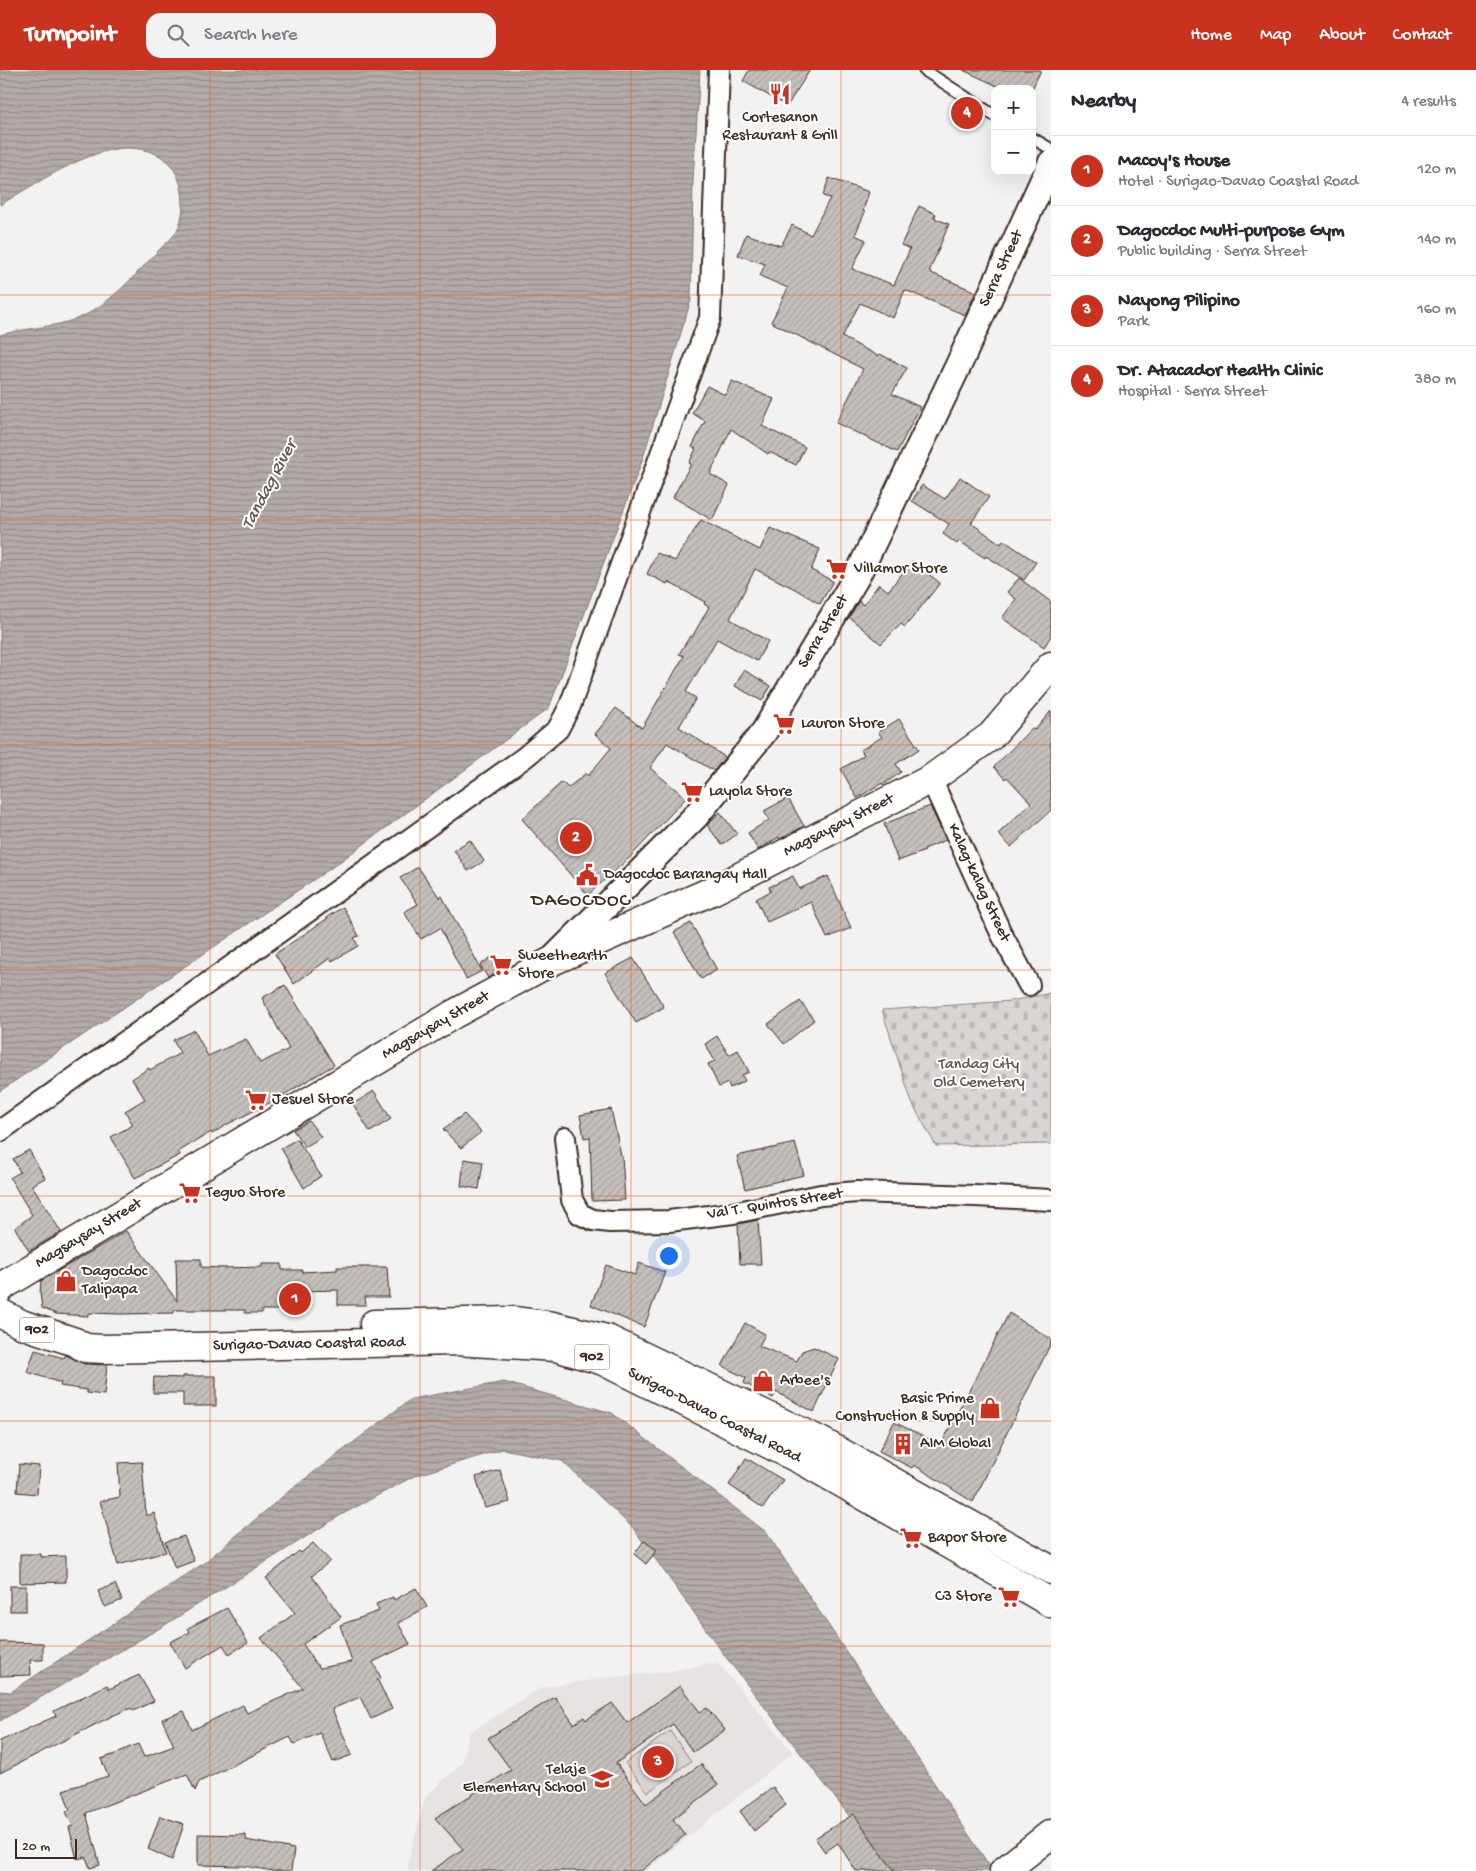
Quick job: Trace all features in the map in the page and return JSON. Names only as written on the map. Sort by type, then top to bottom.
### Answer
[{"type":"main road","name":"Magsaysay Street","points":[[1,1285],[454,1014],[550,962],[714,890],[931,779],[991,736],[1049,674]]},
{"type":"main road","name":"Surigao-Davao Coastal Road","points":[[0,1313],[21,1324],[75,1342],[93,1335],[109,1333],[486,1331],[513,1321],[553,1326],[607,1339],[815,1453],[1051,1570]]},
{"type":"main road","name":"Surigao-Davao Coastal Road","points":[[815,1453],[1051,1603]]},
{"type":"main road","points":[[1004,1871],[1051,1834]]},
{"type":"street","points":[[0,1131],[524,756],[558,729],[574,697],[710,318],[718,70]]},
{"type":"street","name":"Serra Street","points":[[550,962],[695,816],[764,732],[857,576],[959,364],[1051,163]]},
{"type":"street","name":"Kalag-kalag Street","points":[[931,779],[1001,933],[1029,985]]},
{"type":"street","name":"Val T. Quintos Street","points":[[565,1138],[572,1200],[580,1214],[593,1220],[610,1222],[669,1221],[733,1213],[820,1195],[857,1192],[1051,1200]]},
{"type":"lane","points":[[924,70],[991,113]]},
{"type":"lane","points":[[1036,140],[1051,149]]},
{"type":"shaded area","name":"Telaje Elementary School","points":[[717,1662],[793,1752],[646,1871],[408,1871],[409,1858],[426,1796],[463,1762],[469,1733],[540,1688],[612,1677],[665,1672]]},
{"type":"green space","name":"Tandag City Old Cemetery","points":[[1051,993],[1051,1144],[936,1146],[912,1103],[882,1010],[1011,1001]]},
{"type":"green space","points":[[670,1731],[691,1761],[648,1792],[625,1763]]},
{"type":"water","name":"Tandag River","points":[[0,70],[700,70],[693,180],[691,300],[642,461],[549,708],[334,866],[0,1091],[0,335],[72,320],[103,304],[128,282],[172,237],[178,229],[183,203],[179,179],[168,162],[150,152],[126,148],[95,154],[78,161],[0,205]]},
{"type":"water","points":[[504,1382],[612,1413],[766,1532],[993,1871],[892,1871],[725,1656],[633,1528],[562,1461],[503,1449],[414,1476],[341,1515],[160,1628],[0,1721],[0,1691],[11,1692],[204,1563],[289,1491],[411,1399]]},
{"type":"building","name":"Cortesanon Restaurant & Grill","points":[[749,70],[810,70],[787,106],[743,81]]},
{"type":"building","points":[[963,70],[1041,70],[1034,85],[995,85]]},
{"type":"building","points":[[829,178],[869,192],[863,211],[865,212],[855,235],[866,240],[852,269],[894,285],[910,249],[901,245],[919,206],[936,214],[934,218],[949,224],[929,272],[976,292],[965,315],[905,290],[893,318],[860,303],[842,337],[878,356],[880,354],[907,368],[892,394],[920,407],[897,452],[836,423],[863,369],[771,322],[788,288],[760,276],[765,264],[738,255],[746,234],[781,246],[792,225],[811,235],[830,198],[823,196]]},
{"type":"building","points":[[732,381],[774,399],[762,426],[805,447],[796,465],[769,452],[768,454],[731,429],[710,474],[729,485],[712,520],[673,497],[691,464],[689,463],[696,449],[692,447],[705,421],[692,413],[707,386],[725,395]]},
{"type":"building","points":[[960,477],[989,497],[971,523],[1001,544],[1003,540],[1036,562],[1024,580],[959,541],[957,544],[943,534],[949,524],[912,501],[922,485],[945,499]]},
{"type":"building","points":[[701,520],[760,550],[770,528],[820,549],[811,570],[833,581],[820,604],[755,569],[730,619],[768,641],[757,661],[717,639],[686,692],[696,698],[679,727],[725,757],[714,771],[667,743],[650,768],[686,798],[630,857],[588,895],[522,819],[562,782],[568,788],[586,773],[588,776],[611,748],[595,734],[616,708],[642,728],[684,656],[679,654],[690,636],[692,637],[709,607],[704,604],[705,602],[668,582],[667,584],[647,574],[657,553],[675,561]]},
{"type":"building","points":[[912,561],[940,583],[905,627],[901,624],[881,644],[849,617],[859,601],[863,605],[879,584],[888,591]]},
{"type":"building","points":[[1019,578],[1051,602],[1051,636],[1044,647],[1002,618],[1016,599],[1007,592]]},
{"type":"building","points":[[744,670],[771,686],[762,701],[735,686]]},
{"type":"building","points":[[1051,711],[1051,810],[1011,847],[998,834],[1031,803],[1007,777],[1005,779],[994,767],[1032,728],[1035,730]]},
{"type":"building","points":[[899,719],[919,749],[896,764],[901,772],[883,785],[882,783],[857,798],[841,769],[864,755],[861,750],[882,737],[878,732]]},
{"type":"building","points":[[788,798],[804,826],[780,839],[779,837],[758,850],[748,833],[769,820],[764,811]]},
{"type":"building","points":[[930,806],[946,840],[924,849],[925,851],[898,861],[884,824]]},
{"type":"building","points":[[720,812],[737,834],[722,845],[707,825]]},
{"type":"building","points":[[470,840],[484,861],[468,871],[454,850]]},
{"type":"building","points":[[418,867],[440,898],[442,896],[482,971],[466,979],[440,928],[421,939],[404,912],[418,904],[400,878]]},
{"type":"building","points":[[793,876],[799,889],[828,876],[851,928],[827,938],[811,902],[767,922],[756,899],[771,891],[769,887]]},
{"type":"building","points":[[343,907],[359,936],[354,938],[358,946],[332,961],[330,958],[294,984],[275,954]]},
{"type":"building","points":[[691,923],[717,970],[701,979],[674,932]]},
{"type":"building","points":[[493,956],[502,970],[488,978],[480,965]]},
{"type":"building","points":[[633,958],[664,1007],[636,1023],[605,973]]},
{"type":"building","points":[[285,985],[334,1065],[275,1100],[212,1134],[211,1132],[178,1152],[180,1155],[135,1178],[111,1137],[133,1125],[125,1111],[145,1099],[132,1079],[149,1068],[150,1070],[180,1053],[173,1040],[194,1030],[208,1056],[246,1039],[260,1063],[289,1049],[262,998]]},
{"type":"building","points":[[800,1001],[814,1020],[784,1044],[768,1024]]},
{"type":"building","points":[[717,1036],[729,1055],[738,1050],[749,1072],[742,1075],[745,1081],[730,1088],[728,1083],[719,1087],[708,1064],[715,1061],[705,1044]]},
{"type":"building","points":[[374,1091],[391,1119],[370,1132],[353,1104]]},
{"type":"building","points":[[611,1109],[622,1155],[625,1200],[592,1201],[590,1137],[584,1138],[580,1115]]},
{"type":"building","points":[[464,1114],[481,1132],[461,1148],[443,1129]]},
{"type":"building","points":[[309,1121],[321,1137],[305,1147],[293,1130]]},
{"type":"building","points":[[297,1139],[321,1176],[304,1188],[281,1148]]},
{"type":"building","points":[[795,1143],[804,1175],[745,1189],[737,1156]]},
{"type":"building","points":[[29,1150],[45,1178],[32,1185],[61,1232],[29,1251],[15,1228],[32,1215],[10,1178],[20,1172],[13,1159]]},
{"type":"building","points":[[464,1159],[483,1162],[479,1189],[461,1186]]},
{"type":"building","points":[[758,1220],[761,1264],[740,1264],[738,1224]]},
{"type":"building","points":[[126,1231],[177,1301],[176,1259],[201,1259],[201,1267],[222,1268],[262,1267],[262,1264],[282,1264],[282,1270],[302,1270],[302,1272],[337,1270],[337,1267],[387,1267],[389,1297],[365,1297],[366,1305],[338,1305],[338,1290],[303,1291],[303,1301],[284,1301],[284,1310],[262,1310],[262,1313],[245,1313],[245,1310],[174,1310],[174,1313],[88,1313],[88,1316],[56,1314],[42,1308],[41,1281]]},
{"type":"building","points":[[639,1263],[665,1272],[644,1327],[591,1305],[606,1265],[635,1275]]},
{"type":"building","name":"Basic Prime Construction & Supply","points":[[1009,1313],[1051,1339],[1051,1343],[973,1502],[914,1465],[912,1468],[879,1451],[894,1422],[941,1445]]},
{"type":"building","points":[[745,1323],[765,1334],[759,1346],[797,1361],[802,1351],[814,1347],[839,1359],[814,1412],[776,1392],[773,1398],[744,1383],[746,1378],[722,1366]]},
{"type":"building","points":[[35,1350],[64,1358],[66,1355],[84,1364],[107,1365],[104,1395],[60,1386],[61,1383],[27,1372]]},
{"type":"building","points":[[183,1376],[216,1376],[216,1406],[183,1406],[183,1393],[153,1393],[154,1377],[183,1378]]},
{"type":"building","points":[[746,1458],[783,1480],[763,1508],[729,1485]]},
{"type":"building","points":[[142,1462],[146,1516],[154,1513],[166,1552],[118,1565],[100,1501],[120,1497],[118,1463]]},
{"type":"building","points":[[19,1464],[39,1466],[37,1494],[17,1492]]},
{"type":"building","points":[[500,1470],[510,1502],[485,1508],[476,1477]]},
{"type":"building","points":[[184,1536],[194,1561],[175,1568],[165,1542]]},
{"type":"building","points":[[644,1541],[657,1550],[646,1564],[634,1554]]},
{"type":"building","points":[[313,1543],[330,1561],[312,1576],[341,1617],[303,1644],[320,1668],[352,1662],[340,1625],[379,1611],[376,1604],[393,1597],[394,1600],[416,1588],[427,1607],[398,1623],[410,1644],[373,1662],[381,1678],[377,1679],[392,1709],[371,1719],[360,1697],[332,1709],[352,1755],[333,1762],[320,1733],[294,1744],[290,1737],[199,1782],[195,1791],[187,1774],[86,1813],[100,1865],[90,1868],[86,1857],[77,1859],[69,1827],[73,1826],[66,1812],[70,1810],[63,1790],[108,1776],[101,1759],[138,1744],[144,1757],[174,1746],[162,1719],[184,1711],[192,1730],[243,1705],[247,1713],[303,1688],[261,1638],[295,1613],[266,1578],[299,1551],[301,1553]]},
{"type":"building","points":[[20,1554],[41,1554],[41,1557],[66,1556],[66,1582],[20,1583]]},
{"type":"building","points":[[115,1584],[122,1600],[105,1607],[98,1591]]},
{"type":"building","points":[[10,1586],[26,1586],[26,1611],[10,1611]]},
{"type":"building","points":[[227,1608],[248,1643],[229,1654],[223,1645],[185,1668],[170,1642],[190,1632],[188,1628]]},
{"type":"building","points":[[0,1642],[43,1643],[43,1660],[30,1660],[31,1675],[0,1676]]},
{"type":"building","points":[[139,1675],[154,1701],[133,1711],[131,1708],[112,1716],[0,1773],[0,1741],[56,1716],[54,1711],[107,1685],[109,1689]]},
{"type":"building","points":[[680,1686],[700,1712],[707,1708],[725,1730],[693,1752],[673,1724],[616,1763],[646,1804],[701,1764],[718,1785],[673,1819],[685,1835],[641,1871],[431,1871],[463,1849],[435,1818],[511,1770],[488,1738],[555,1697],[574,1724],[584,1717],[586,1720],[612,1703],[627,1723]]},
{"type":"building","points":[[773,1787],[786,1805],[754,1831],[740,1811]]},
{"type":"building","points":[[854,1814],[895,1871],[856,1871],[838,1843],[825,1852],[815,1838]]},
{"type":"building","points":[[160,1816],[184,1824],[172,1860],[148,1849]]},
{"type":"building","points":[[198,1834],[246,1835],[246,1840],[294,1849],[291,1871],[273,1871],[244,1866],[198,1865]]},
{"type":"place","name":"Cortesanon Restaurant & Grill","points":[[780,94]]},
{"type":"place","name":"Dr. Atacador Health Clinic","points":[[967,113]]},
{"type":"place","name":"Villamor Store","points":[[837,569]]},
{"type":"place","name":"Lauron Store","points":[[784,724]]},
{"type":"place","name":"Layola Store","points":[[692,792]]},
{"type":"place","name":"Dagocdoc Multi-purpose Gym","points":[[576,838]]},
{"type":"place","name":"Dagocdoc Barangay Hall","points":[[587,875]]},
{"type":"place","name":"Sweethearth Store","points":[[501,965]]},
{"type":"place","name":"Jesuel Store","points":[[256,1100]]},
{"type":"place","name":"Teguo Store","points":[[190,1193]]},
{"type":"place","name":"Dagocdoc Talipapa","points":[[66,1281]]},
{"type":"place","name":"Macoy's House","points":[[295,1299]]},
{"type":"place","name":"Arbee's","points":[[763,1381]]},
{"type":"place","name":"Basic Prime Construction & Supply","points":[[990,1408]]},
{"type":"place","name":"AIM Global","points":[[903,1444]]},
{"type":"place","name":"Bapor Store","points":[[911,1538]]},
{"type":"place","name":"C3 Store","points":[[1009,1597]]},
{"type":"place","name":"Nayong Pilipino","points":[[658,1762]]},
{"type":"place","name":"Telaje Elementary School","points":[[602,1779]]},
{"type":"district","name":"DAGOCDOC","points":[[581,901]]}]
